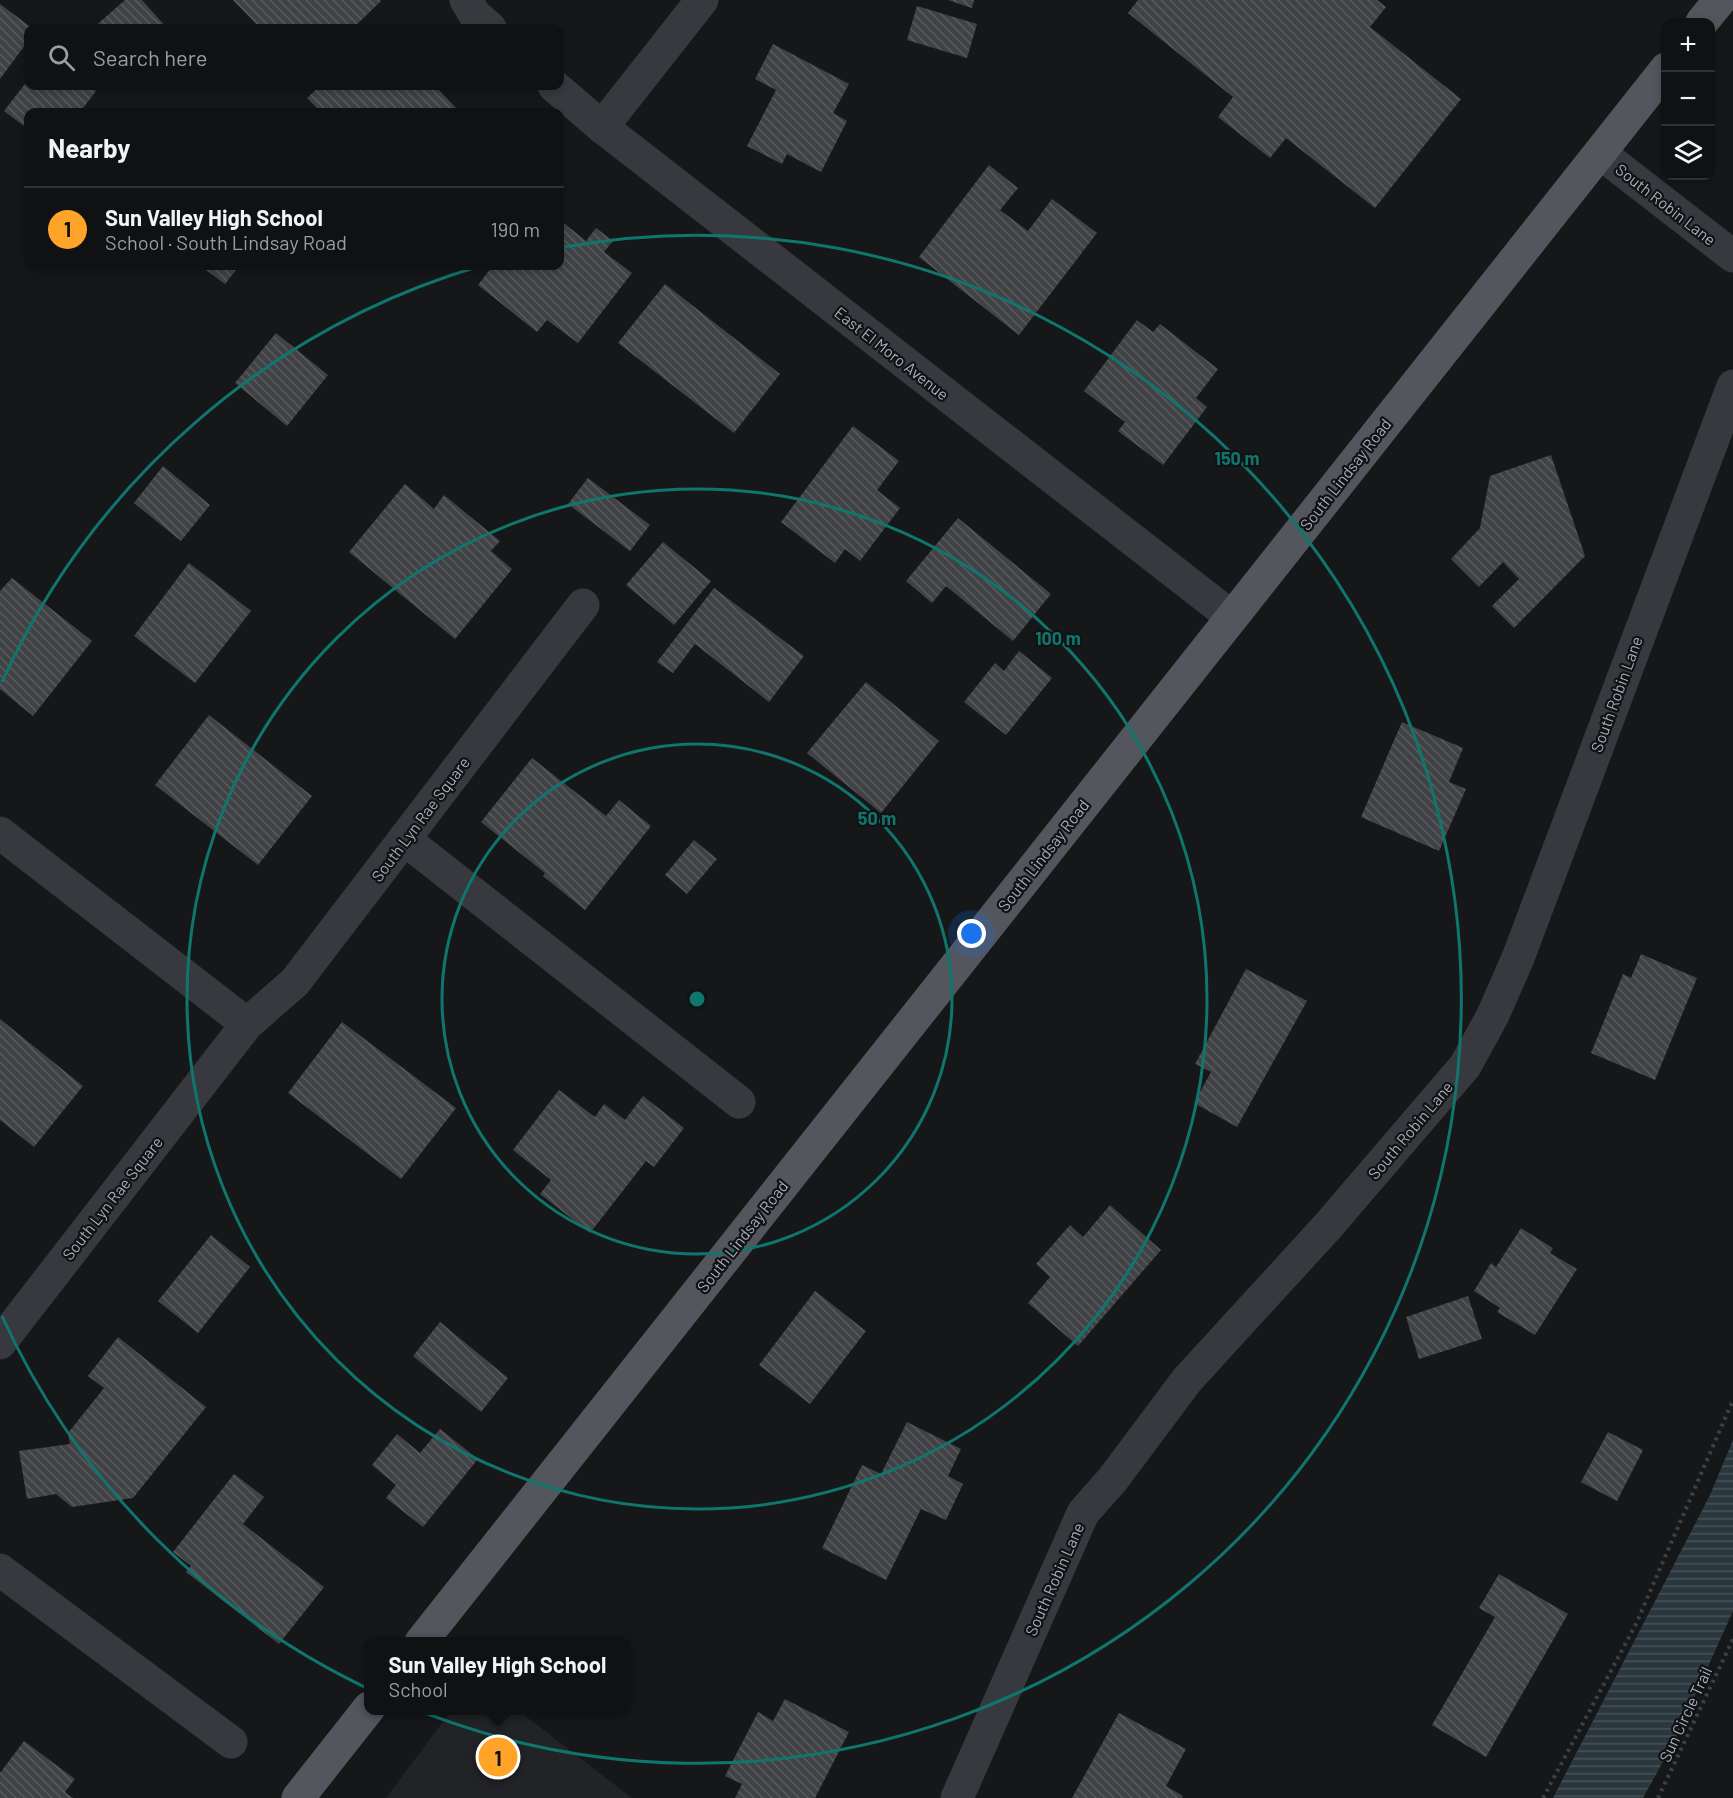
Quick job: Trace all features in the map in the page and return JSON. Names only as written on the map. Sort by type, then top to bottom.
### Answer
[{"type":"main road","points":[[1705,18],[1720,0]]},
{"type":"main road","name":"South Lindsay Road","points":[[424,1637],[1663,72]]},
{"type":"main road","points":[[298,1798],[364,1714]]},
{"type":"street","points":[[466,0],[475,15],[485,24]]},
{"type":"street","points":[[602,128],[702,0]]},
{"type":"street","name":"East El Moro Avenue","points":[[559,90],[602,128],[1232,617]]},
{"type":"street","name":"South Robin Lane","points":[[1600,153],[1733,256]]},
{"type":"street","name":"South Robin Lane","points":[[957,1798],[1083,1513],[1113,1479],[1187,1380],[1328,1226],[1465,1066],[1493,1015],[1518,958],[1688,500],[1733,386]]},
{"type":"street","name":"South Lyn Rae Square","points":[[0,1343],[247,1024],[295,982],[584,604]]},
{"type":"street","points":[[0,833],[247,1024]]},
{"type":"street","points":[[404,839],[739,1102]]},
{"type":"street","points":[[0,1570],[231,1742]]},
{"type":"path","points":[[1543,1798],[1636,1624],[1733,1400]]},
{"type":"path","name":"Sun Circle Trail","points":[[1658,1798],[1733,1639]]},
{"type":"shaded area","points":[[1733,1440],[1733,1611],[1676,1738],[1643,1798],[1553,1798],[1710,1495]]},
{"type":"shaded area","points":[[448,1715],[524,1715],[632,1798],[386,1798]]},
{"type":"building","points":[[125,0],[142,0],[163,24],[98,24]]},
{"type":"building","points":[[233,0],[381,1],[357,24],[256,24]]},
{"type":"building","points":[[948,0],[974,0],[972,8]]},
{"type":"building","points":[[1138,0],[1377,0],[1386,7],[1370,27],[1461,99],[1375,208],[1286,138],[1270,158],[1218,117],[1233,97],[1128,13]]},
{"type":"building","points":[[0,4],[27,24],[24,24],[24,46],[0,79]]},
{"type":"building","points":[[917,6],[977,24],[967,58],[907,40]]},
{"type":"building","points":[[773,44],[849,84],[833,113],[847,121],[821,172],[787,154],[782,164],[747,146],[776,90],[755,79]]},
{"type":"building","points":[[24,85],[24,90],[96,91],[83,108],[24,108],[24,126],[4,111]]},
{"type":"building","points":[[316,90],[439,90],[456,108],[317,108],[307,98]]},
{"type":"building","points":[[989,165],[1018,188],[1000,210],[1028,231],[1052,199],[1097,233],[1019,335],[919,257]]},
{"type":"building","points":[[564,223],[586,241],[596,228],[613,241],[604,252],[632,273],[578,343],[547,320],[537,332],[478,285],[489,270],[564,270]]},
{"type":"building","points":[[206,270],[236,270],[225,284]]},
{"type":"building","points":[[665,284],[780,374],[734,433],[618,343]]},
{"type":"building","points":[[1137,320],[1153,332],[1160,324],[1218,369],[1196,398],[1207,407],[1163,465],[1118,431],[1125,422],[1084,391]]},
{"type":"building","points":[[276,333],[328,375],[287,426],[235,383]]},
{"type":"building","points":[[853,426],[899,461],[877,490],[900,508],[860,561],[845,549],[835,563],[781,522]]},
{"type":"building","points":[[1551,455],[1585,556],[1514,628],[1492,606],[1519,579],[1503,562],[1479,587],[1451,559],[1480,528],[1490,476]]},
{"type":"building","points":[[163,466],[210,505],[181,541],[134,503]]},
{"type":"building","points":[[588,478],[650,525],[630,551],[568,504]]},
{"type":"building","points":[[405,484],[434,509],[444,495],[500,541],[491,551],[512,569],[455,639],[349,552]]},
{"type":"building","points":[[958,518],[1051,594],[1013,641],[946,586],[932,603],[906,581]]},
{"type":"building","points":[[663,542],[711,581],[674,625],[626,585]]},
{"type":"building","points":[[189,563],[251,611],[195,683],[134,636]]},
{"type":"building","points":[[12,578],[92,641],[33,716],[0,689],[0,591]]},
{"type":"building","points":[[714,588],[804,656],[769,702],[695,644],[673,673],[657,662]]},
{"type":"building","points":[[1019,651],[1052,678],[1006,735],[964,702],[995,663],[1004,671]]},
{"type":"building","points":[[866,682],[939,741],[881,813],[807,753]]},
{"type":"building","points":[[209,715],[312,796],[258,865],[155,785]]},
{"type":"building","points":[[1402,722],[1463,748],[1449,782],[1466,789],[1439,851],[1361,817]]},
{"type":"building","points":[[532,758],[606,816],[619,800],[651,826],[585,910],[543,876],[545,873],[481,822]]},
{"type":"building","points":[[694,840],[717,859],[687,894],[665,875]]},
{"type":"building","points":[[1641,954],[1697,978],[1655,1080],[1591,1053],[1623,974],[1631,978]]},
{"type":"building","points":[[1246,969],[1307,1001],[1237,1127],[1194,1103],[1211,1072],[1195,1064]]},
{"type":"building","points":[[0,1019],[83,1086],[34,1147],[0,1120]]},
{"type":"building","points":[[342,1022],[456,1108],[401,1179],[288,1093]]},
{"type":"building","points":[[559,1090],[595,1117],[604,1104],[625,1120],[643,1096],[684,1128],[654,1167],[646,1161],[590,1233],[540,1194],[551,1180],[513,1150]]},
{"type":"building","points":[[1110,1205],[1161,1250],[1078,1346],[1028,1303],[1050,1277],[1036,1264],[1070,1225],[1083,1237]]},
{"type":"building","points":[[1521,1228],[1553,1248],[1550,1253],[1577,1269],[1535,1335],[1497,1312],[1500,1308],[1474,1291],[1491,1263],[1496,1267]]},
{"type":"building","points":[[211,1235],[250,1267],[198,1333],[158,1301]]},
{"type":"building","points":[[815,1291],[866,1331],[810,1404],[759,1365]]},
{"type":"building","points":[[1468,1296],[1482,1339],[1419,1359],[1406,1317]]},
{"type":"building","points":[[440,1322],[508,1378],[481,1412],[413,1356]]},
{"type":"building","points":[[118,1337],[206,1407],[133,1498],[72,1507],[56,1494],[27,1499],[19,1451],[70,1444],[68,1433],[104,1388],[88,1376]]},
{"type":"building","points":[[907,1422],[961,1449],[948,1476],[963,1484],[946,1520],[921,1509],[886,1580],[822,1548],[862,1465],[881,1474]]},
{"type":"building","points":[[440,1429],[478,1459],[423,1527],[386,1498],[396,1485],[372,1465],[397,1434],[420,1453]]},
{"type":"building","points":[[1608,1432],[1643,1450],[1617,1501],[1581,1482]]},
{"type":"building","points":[[234,1474],[264,1497],[243,1524],[324,1587],[279,1644],[186,1572],[191,1566],[173,1552]]},
{"type":"building","points":[[1499,1574],[1568,1614],[1486,1757],[1432,1725],[1495,1617],[1479,1608]]},
{"type":"building","points":[[785,1699],[849,1732],[815,1798],[735,1798],[742,1784],[725,1776],[758,1712],[773,1721]]},
{"type":"building","points":[[1119,1713],[1186,1749],[1166,1786],[1183,1796],[1182,1798],[1072,1798]]},
{"type":"building","points":[[24,1741],[75,1779],[65,1792],[73,1798],[0,1798],[0,1773]]},
{"type":"place","name":"Sun Valley High School","points":[[498,1757]]}]
